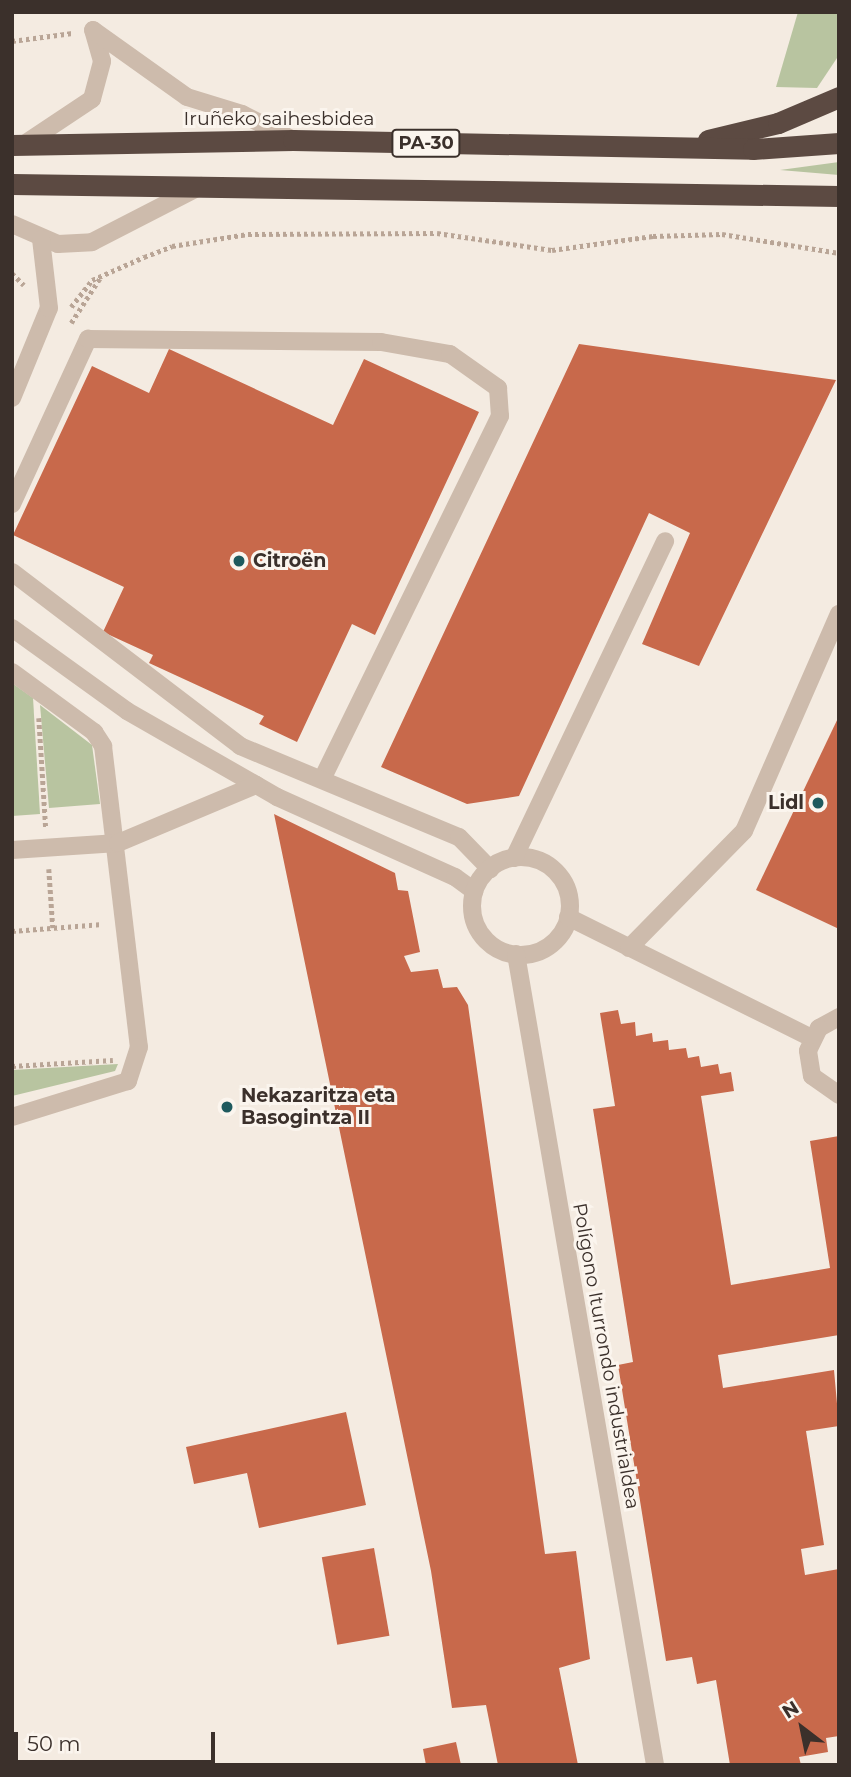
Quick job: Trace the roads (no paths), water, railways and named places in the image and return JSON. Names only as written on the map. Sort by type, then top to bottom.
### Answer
[{"type":"highway","points":[[677,147],[778,124],[839,97]]},
{"type":"highway","name":"Iruñeko saihesbidea","points":[[17,145],[293,140],[677,147],[839,143]]},
{"type":"highway","points":[[12,184],[839,196]]},
{"type":"street","points":[[17,145],[92,99],[102,61],[93,30],[187,97],[242,114],[293,140]]},
{"type":"street","points":[[12,224],[41,239],[92,242],[201,186]]},
{"type":"street","points":[[12,398],[49,308],[41,239]]},
{"type":"street","points":[[12,504],[88,339],[381,342],[450,354],[498,388],[500,416],[323,777]]},
{"type":"street","points":[[514,858],[555,870],[570,899],[568,918],[554,942],[516,954],[483,938],[471,908],[474,891],[490,869],[514,858],[665,541]]},
{"type":"street","points":[[12,572],[240,746],[323,777],[459,837],[490,869]]},
{"type":"street","points":[[629,947],[744,831],[839,614]]},
{"type":"street","points":[[12,628],[127,711],[256,785],[455,877],[474,891]]},
{"type":"street","points":[[12,672],[94,732],[103,746],[118,843],[139,1047],[128,1080],[12,1117]]},
{"type":"street","points":[[12,850],[118,843],[256,785]]},
{"type":"street","points":[[568,918],[811,1038]]},
{"type":"street","name":"Polígono Iturrondo industrialdea","points":[[516,954],[655,1765]]},
{"type":"street","points":[[811,1038],[839,1017]]},
{"type":"street","points":[[811,1038],[812,1076],[839,1095]]},
{"type":"place","name":"Citroën","points":[[239,561]]},
{"type":"place","name":"Lidl","points":[[818,803]]},
{"type":"place","name":"Nekazaritza eta Basogintza II","points":[[227,1107]]}]
